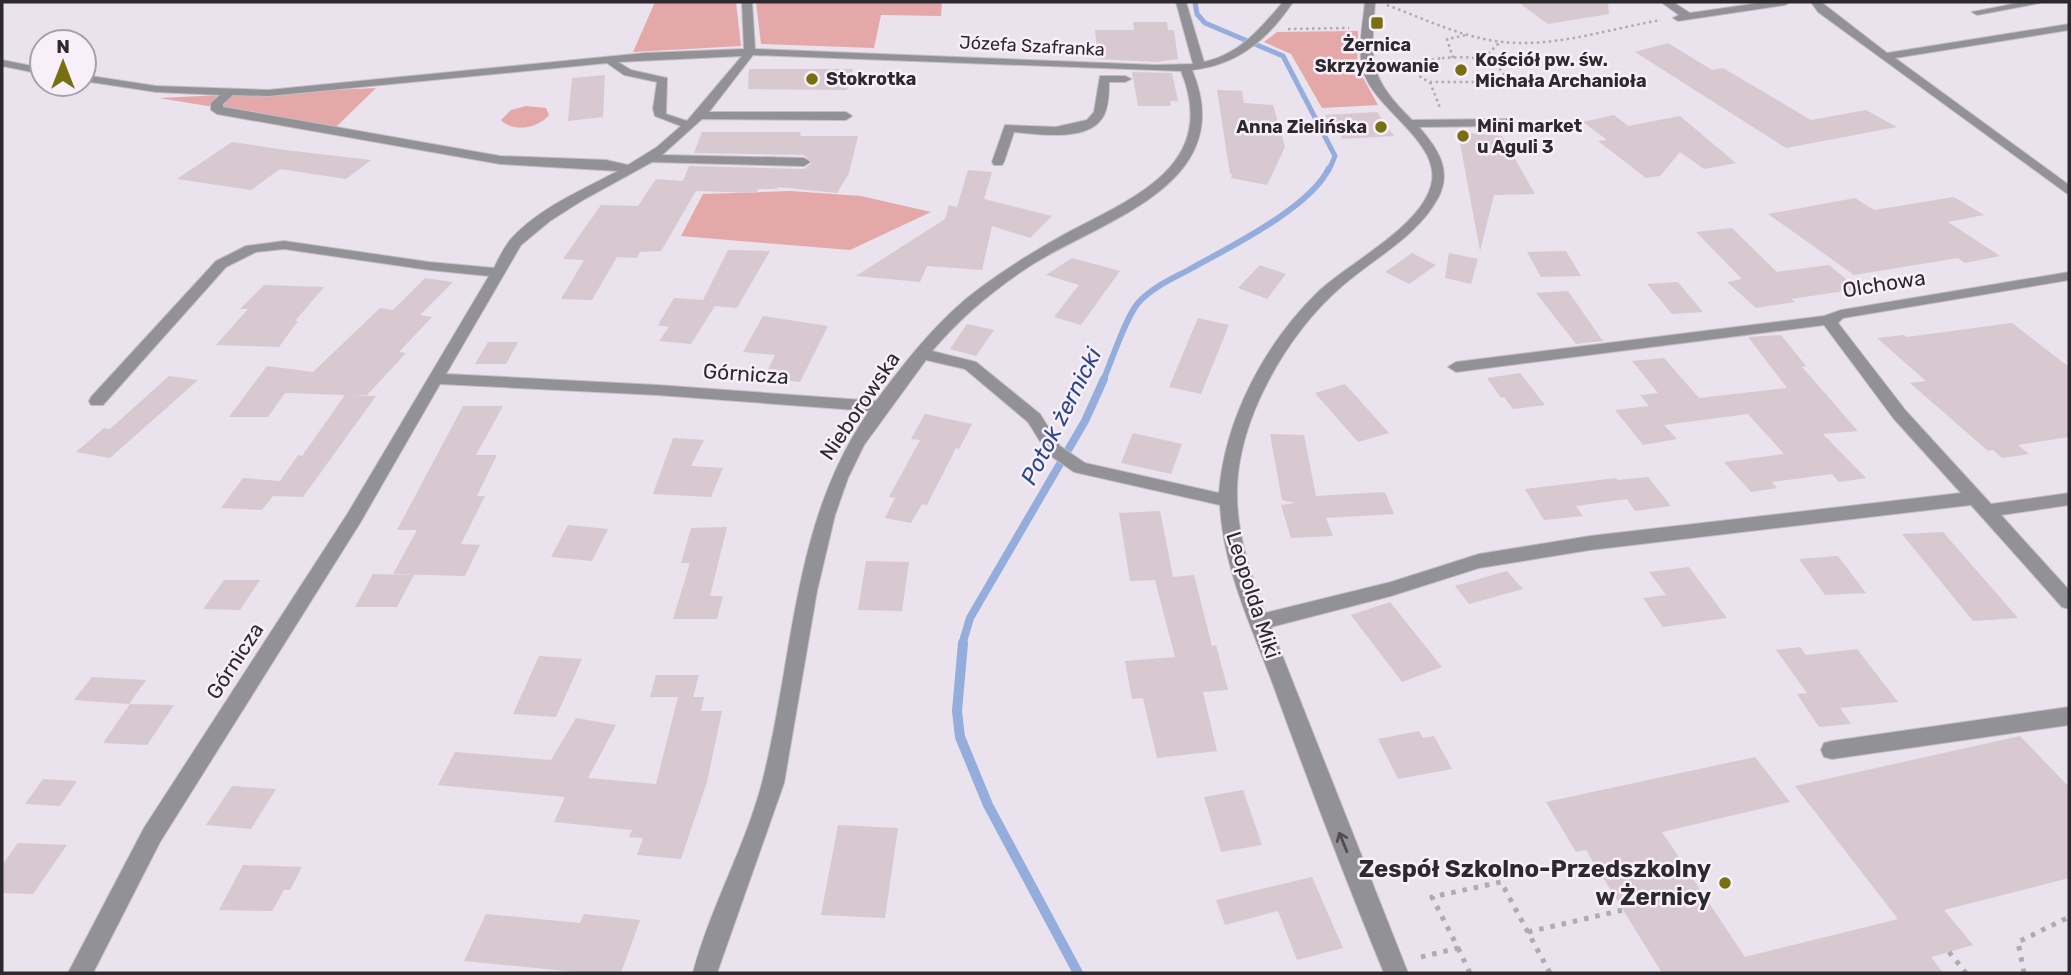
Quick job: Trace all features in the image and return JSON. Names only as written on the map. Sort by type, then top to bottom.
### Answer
[{"type":"street","points":[[747,2],[750,52]]},
{"type":"street","name":"Nieborowska","points":[[705,973],[713,944],[769,797],[807,598],[831,502],[849,457],[922,354],[972,300],[992,285],[1139,198],[1177,168],[1192,145],[1198,122],[1181,2]]},
{"type":"street","name":"Józefa Szafranka","points":[[98,80],[156,89],[268,93],[610,60],[750,52],[1128,68],[1192,66],[1227,58],[1247,47],[1288,2]]},
{"type":"street","name":"Leopolda Miki","points":[[1370,2],[1370,74],[1384,99],[1426,145],[1438,165],[1438,183],[1434,194],[1410,224],[1329,290],[1289,334],[1257,388],[1249,408],[1230,476],[1228,501],[1238,555],[1259,622],[1316,775],[1396,973]]},
{"type":"street","points":[[1666,2],[1683,17],[1785,2]]},
{"type":"street","points":[[1816,2],[1818,7],[2069,191]]},
{"type":"street","points":[[1977,12],[2037,2]]},
{"type":"street","points":[[1886,56],[2069,27]]},
{"type":"street","name":"Górnicza","points":[[80,973],[170,804],[354,518],[515,243],[534,223],[594,186],[648,158],[694,120],[750,52]]},
{"type":"street","points":[[610,60],[622,72],[654,76],[663,80],[659,113],[665,119],[846,116]]},
{"type":"street","points":[[2,63],[28,68]]},
{"type":"street","points":[[998,162],[1009,128],[1070,130],[1096,120],[1100,111],[1104,78],[1128,79],[1128,68]]},
{"type":"street","points":[[229,93],[217,103],[217,110],[500,160],[606,164],[628,169]]},
{"type":"street","points":[[1408,124],[1503,122]]},
{"type":"street","points":[[648,158],[804,162]]},
{"type":"street","points":[[97,401],[221,264],[239,251],[261,245],[284,245],[429,266],[496,272]]},
{"type":"street","name":"Olchowa","points":[[2069,276],[1852,312],[1830,320],[1834,331],[1878,389],[2069,602]]},
{"type":"street","points":[[1456,367],[1830,320]]},
{"type":"street","points":[[922,354],[970,365],[1034,418],[1054,450],[1080,468],[1228,501]]},
{"type":"street","name":"Górnicza","points":[[437,379],[657,390],[883,407]]},
{"type":"street","points":[[1259,622],[1391,589],[1479,561],[1604,542],[1981,505],[2069,499]]},
{"type":"street","points":[[1832,750],[2069,716]]},
{"type":"path","points":[[1380,2],[1467,35],[1500,42],[1535,42],[1683,17]]},
{"type":"path","points":[[1262,33],[1368,28]]},
{"type":"path","points":[[1453,58],[1447,39],[1467,35]]},
{"type":"path","points":[[1483,58],[1500,42]]},
{"type":"path","points":[[1425,58],[1453,58],[1483,58],[1498,64],[1505,76],[1496,82],[1430,82],[1421,78],[1413,63],[1425,58]]},
{"type":"path","points":[[1430,82],[1435,97]]},
{"type":"path","points":[[1470,973],[1432,897],[1501,882],[1550,973]]},
{"type":"path","points":[[1528,932],[1623,910]]},
{"type":"path","points":[[2024,973],[2018,942],[2069,917]]},
{"type":"path","points":[[1421,957],[1458,948]]},
{"type":"path","points":[[1949,952],[1966,973]]},
{"type":"shaded area","points":[[655,2],[736,2],[741,46],[633,52]]},
{"type":"shaded area","points":[[756,2],[942,2],[941,16],[881,15],[874,48],[761,44]]},
{"type":"shaded area","points":[[1358,31],[1357,67],[1378,105],[1322,108],[1291,54],[1264,42],[1277,32]]},
{"type":"shaded area","points":[[376,88],[336,127],[159,98]]},
{"type":"shaded area","points":[[526,106],[546,108],[549,115],[533,126],[519,128],[501,120],[511,110]]},
{"type":"shaded area","points":[[790,191],[861,196],[931,212],[850,250],[681,236],[703,194]]},
{"type":"building","points":[[1518,2],[1608,2],[1609,14],[1548,24]]},
{"type":"building","points":[[1133,22],[1167,22],[1168,30],[1174,30],[1178,59],[1156,62],[1098,59],[1095,30],[1134,30]]},
{"type":"building","points":[[1668,43],[1712,70],[1723,68],[1811,120],[1866,110],[1897,127],[1786,148],[1635,52]]},
{"type":"building","name":"Stokrotka","points":[[749,69],[853,69],[847,90],[748,89]]},
{"type":"building","points":[[1132,72],[1172,73],[1178,101],[1170,101],[1171,106],[1138,106]]},
{"type":"building","points":[[605,75],[603,117],[568,121],[572,78]]},
{"type":"building","points":[[1217,90],[1242,91],[1244,103],[1273,105],[1285,147],[1267,185],[1231,178]]},
{"type":"building","points":[[1377,112],[1394,136],[1343,139],[1325,115]]},
{"type":"building","points":[[1614,115],[1628,126],[1680,116],[1736,163],[1704,169],[1680,152],[1660,176],[1646,178],[1598,141],[1607,140],[1583,122]]},
{"type":"building","points":[[702,132],[801,132],[800,136],[858,136],[849,173],[837,193],[778,187],[758,189],[757,193],[696,191],[661,251],[640,252],[637,258],[617,257],[592,300],[561,299],[584,260],[563,259],[601,205],[638,206],[656,179],[683,181],[689,166],[804,169],[812,163],[804,155],[694,153]]},
{"type":"building","points":[[1458,132],[1502,136],[1535,194],[1494,195],[1480,251]]},
{"type":"building","points":[[232,142],[371,160],[346,179],[280,169],[251,190],[177,179]]},
{"type":"building","points":[[968,170],[992,172],[984,199],[1052,216],[1030,238],[992,226],[982,270],[927,266],[920,282],[856,276],[945,219],[949,205],[957,207]]},
{"type":"building","points":[[1954,197],[1984,215],[1948,222],[2000,256],[1965,263],[1958,258],[1854,275],[1768,214],[1855,198],[1874,210]]},
{"type":"building","points":[[1732,228],[1777,272],[1829,265],[1858,289],[1791,299],[1795,302],[1756,308],[1727,282],[1742,279],[1696,232]]},
{"type":"building","points":[[728,250],[770,251],[737,308],[715,306],[691,344],[659,341],[669,327],[658,325],[674,298],[703,300]]},
{"type":"building","points":[[1566,251],[1581,276],[1541,277],[1527,252]]},
{"type":"building","points":[[1412,253],[1436,265],[1409,284],[1385,272]]},
{"type":"building","points":[[1449,253],[1478,259],[1471,284],[1445,278]]},
{"type":"building","points":[[1072,258],[1120,271],[1081,325],[1054,317],[1079,285],[1046,275]]},
{"type":"building","points":[[1260,265],[1286,274],[1267,299],[1238,288]]},
{"type":"building","points":[[425,278],[453,282],[420,315],[432,317],[399,352],[406,353],[367,395],[349,395],[376,396],[303,497],[273,496],[262,510],[221,508],[243,478],[280,481],[298,455],[302,456],[345,395],[285,393],[268,417],[229,417],[267,366],[313,372],[380,308],[393,310]]},
{"type":"building","points":[[1678,282],[1703,312],[1672,314],[1647,284]]},
{"type":"building","points":[[264,285],[324,287],[295,321],[298,321],[279,347],[216,345],[248,309],[240,309]]},
{"type":"building","points":[[1568,291],[1603,341],[1576,344],[1536,293]]},
{"type":"building","points":[[763,316],[828,326],[800,382],[764,378],[775,355],[743,352]]},
{"type":"building","points":[[1198,318],[1229,325],[1201,394],[1169,387]]},
{"type":"building","points":[[2012,323],[2069,367],[2069,437],[2018,445],[2029,454],[2002,458],[1993,450],[1988,451],[1910,383],[1926,381],[1877,338],[1907,337]]},
{"type":"building","points":[[967,324],[994,330],[976,356],[950,349]]},
{"type":"building","points":[[1781,335],[1806,366],[1802,367],[1858,431],[1823,434],[1866,478],[1839,482],[1832,474],[1772,482],[1777,488],[1751,492],[1724,462],[1784,454],[1748,414],[1664,425],[1677,439],[1643,445],[1615,410],[1649,406],[1640,395],[1658,393],[1632,361],[1664,358],[1699,398],[1787,388],[1748,337]]},
{"type":"building","points":[[488,342],[518,342],[506,364],[475,364]]},
{"type":"building","points":[[1520,373],[1545,405],[1513,409],[1504,397],[1501,398],[1487,378]]},
{"type":"building","points":[[169,376],[198,380],[110,458],[76,452],[104,428],[110,429]]},
{"type":"building","points":[[1345,384],[1389,433],[1358,442],[1315,393]]},
{"type":"building","points":[[463,406],[503,406],[476,455],[497,455],[477,496],[485,496],[461,544],[480,545],[465,576],[393,574],[417,530],[397,530]]},
{"type":"building","points":[[925,414],[972,424],[959,449],[956,448],[927,505],[922,504],[911,523],[885,518],[895,498],[889,497],[920,440],[911,439]]},
{"type":"building","points":[[1133,433],[1182,444],[1171,474],[1121,463]]},
{"type":"building","points":[[1270,434],[1304,435],[1316,496],[1385,492],[1394,514],[1326,518],[1333,536],[1291,538],[1281,505],[1295,503],[1282,500]]},
{"type":"building","points":[[673,438],[704,440],[691,466],[723,468],[711,497],[653,494]]},
{"type":"building","points":[[1648,477],[1671,506],[1635,511],[1627,499],[1576,506],[1583,516],[1544,520],[1525,489],[1616,478]]},
{"type":"building","points":[[1160,511],[1173,577],[1194,575],[1212,646],[1216,645],[1228,690],[1203,692],[1217,751],[1157,758],[1143,698],[1132,699],[1125,661],[1175,657],[1155,580],[1130,581],[1119,513]]},
{"type":"building","points":[[568,525],[608,529],[592,561],[551,557]]},
{"type":"building","points":[[727,527],[710,596],[723,596],[717,619],[673,619],[690,563],[681,563],[691,528]]},
{"type":"building","points":[[1943,532],[2018,618],[1973,621],[1902,534]]},
{"type":"building","points":[[1838,556],[1866,593],[1825,595],[1799,559]]},
{"type":"building","points":[[866,561],[909,562],[902,611],[858,610]]},
{"type":"building","points":[[1689,567],[1727,618],[1663,627],[1643,598],[1666,595],[1649,572]]},
{"type":"building","points":[[1507,571],[1523,589],[1469,604],[1455,586]]},
{"type":"building","points":[[373,574],[414,575],[397,607],[355,607]]},
{"type":"building","points":[[224,580],[260,580],[240,610],[203,609]]},
{"type":"building","points":[[1390,602],[1442,667],[1402,682],[1351,615]]},
{"type":"building","points":[[1800,647],[1806,655],[1857,649],[1898,702],[1840,708],[1851,724],[1819,727],[1797,694],[1807,693],[1776,650]]},
{"type":"building","points":[[539,656],[582,659],[556,717],[513,714]]},
{"type":"building","points":[[656,675],[699,675],[693,697],[704,697],[701,711],[722,711],[707,782],[681,859],[637,855],[643,838],[629,837],[632,830],[554,822],[565,797],[438,785],[455,752],[551,760],[576,718],[616,725],[588,778],[656,784],[678,697],[650,697]]},
{"type":"building","points":[[92,677],[146,680],[129,704],[74,700]]},
{"type":"building","points":[[130,704],[174,705],[147,745],[103,743]]},
{"type":"building","points":[[1419,731],[1423,738],[1434,736],[1452,769],[1398,779],[1378,739]]},
{"type":"building","points":[[2020,736],[2069,787],[2069,878],[1944,910],[1973,945],[1931,957],[1943,973],[1662,973],[1586,850],[1576,852],[1546,802],[1755,757],[1790,802],[1662,832],[1745,957],[1898,919],[1795,786]]},
{"type":"building","points":[[43,779],[77,781],[60,806],[25,804]]},
{"type":"building","points":[[232,786],[276,789],[251,829],[206,825]]},
{"type":"building","points":[[1243,790],[1262,845],[1221,852],[1204,797]]},
{"type":"building","points":[[838,825],[898,828],[885,918],[821,915]]},
{"type":"building","points":[[18,843],[67,845],[33,894],[2,893],[2,865]]},
{"type":"building","points":[[243,865],[302,867],[290,890],[284,890],[272,911],[219,910]]},
{"type":"building","points":[[1312,877],[1343,948],[1297,960],[1278,911],[1225,925],[1216,900]]},
{"type":"building","points":[[486,914],[580,923],[584,914],[640,920],[621,973],[585,973],[464,961]]},
{"type":"waterway","name":"Potok żernicki","points":[[1195,2],[1197,14],[1205,23],[1283,56],[1335,156],[1329,170]]},
{"type":"waterway","name":"Potok żernicki","points":[[1103,381],[1129,318],[1144,297],[1268,225],[1320,183],[1329,168]]},
{"type":"waterway","name":"Potok żernicki","points":[[962,645],[970,618],[1085,421],[1104,379]]},
{"type":"waterway","name":"Potok żernicki","points":[[963,643],[957,711],[960,737],[988,805],[1078,973]]},
{"type":"place","name":"Żernica Skrzyżowanie","points":[[1377,23]]},
{"type":"place","name":"Kościół pw. św. Michała Archanioła","points":[[1461,70]]},
{"type":"place","name":"Stokrotka","points":[[812,79]]},
{"type":"place","name":"Anna Zielińska","points":[[1381,127]]},
{"type":"place","name":"Mini market u Aguli 3","points":[[1463,136]]},
{"type":"place","name":"Zespół Szkolno-Przedszkolny w Żernicy","points":[[1725,883]]}]
